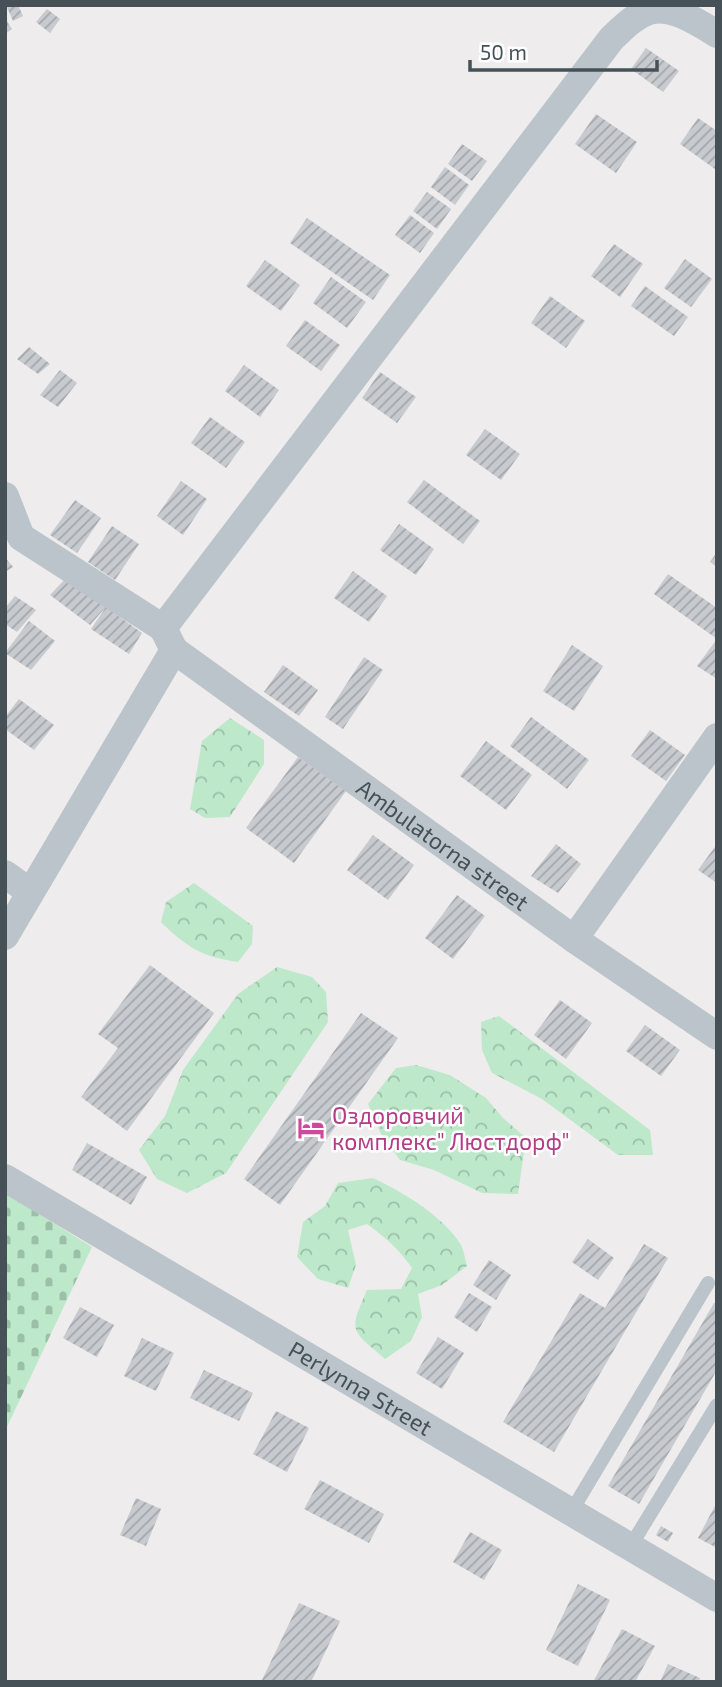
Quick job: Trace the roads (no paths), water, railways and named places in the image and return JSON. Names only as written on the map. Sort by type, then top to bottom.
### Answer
[{"type":"street","points":[[5,936],[168,639],[596,57],[630,22],[650,11],[671,12],[695,20],[717,34]]},
{"type":"street","name":"Ambulatorna street","points":[[5,496],[21,537],[168,639],[574,939],[717,1036]]},
{"type":"street","points":[[574,939],[717,737]]},
{"type":"street","points":[[5,874],[30,892]]},
{"type":"street","name":"Perlynna Street","points":[[5,1178],[717,1598]]},
{"type":"lane","points":[[571,1512],[708,1283]]},
{"type":"lane","points":[[631,1547],[717,1405]]},
{"type":"place","name":"Оздоровчий комплекс\" Люстдорф\"","points":[[311,1128]]}]
